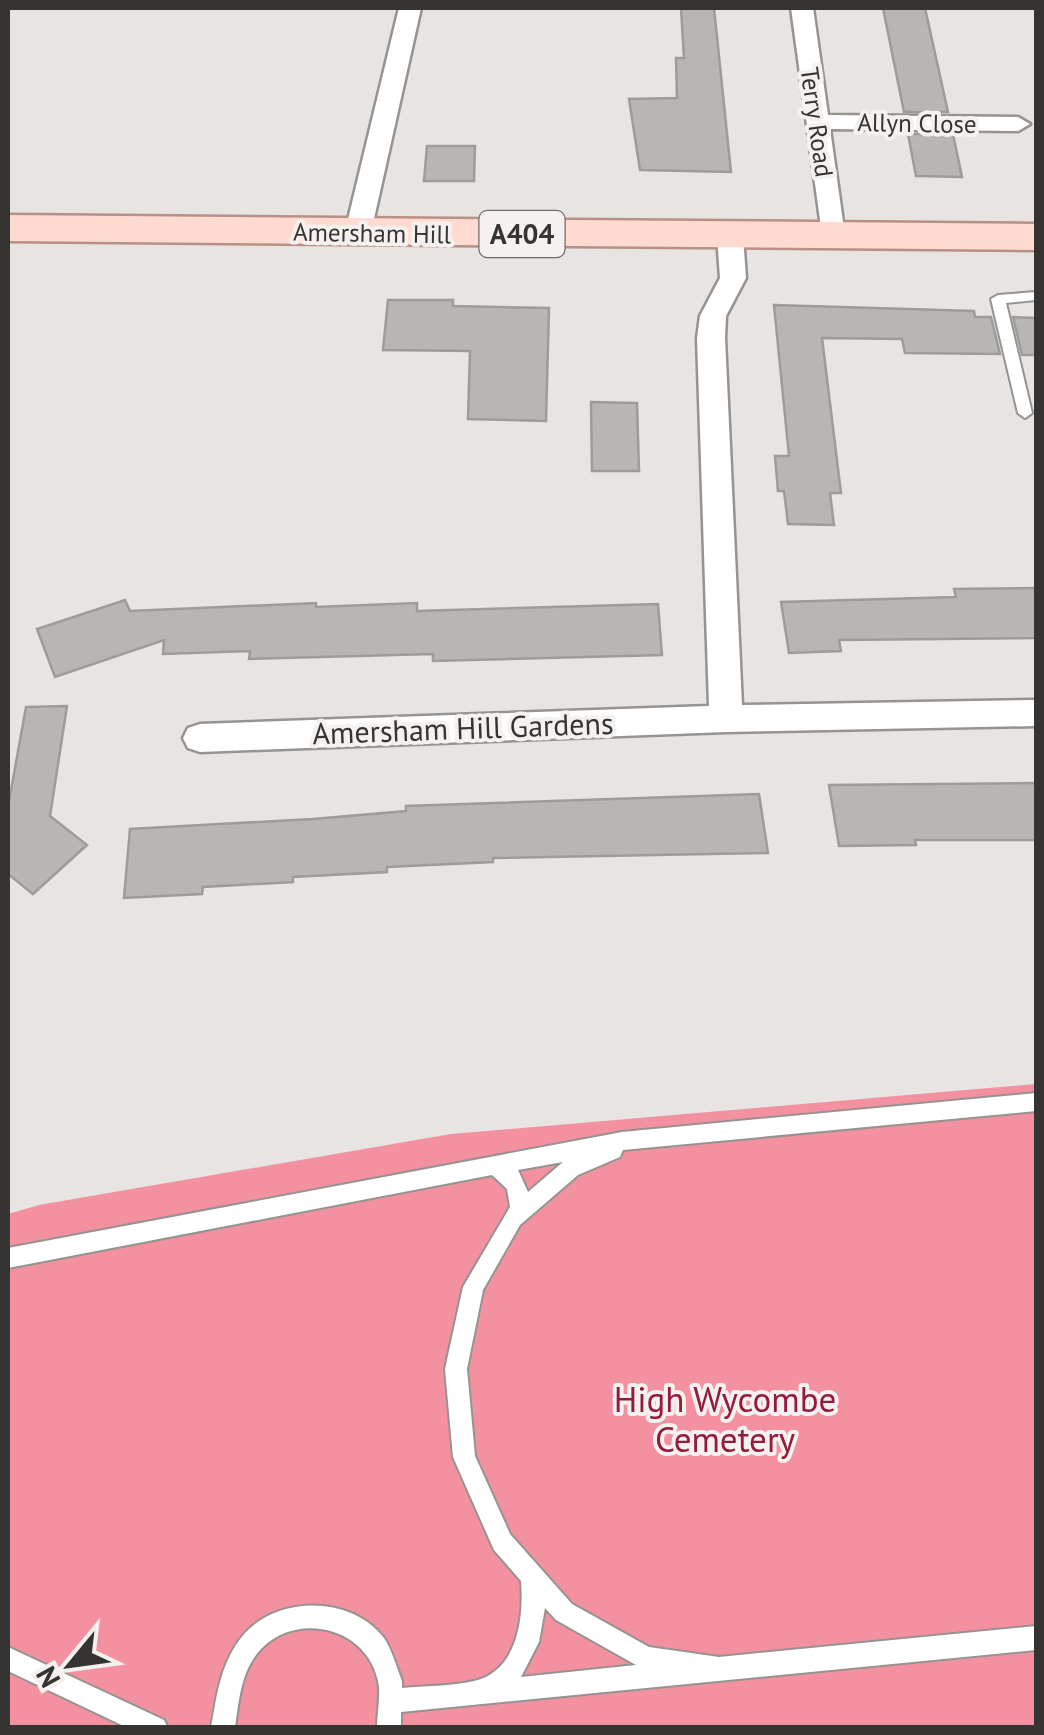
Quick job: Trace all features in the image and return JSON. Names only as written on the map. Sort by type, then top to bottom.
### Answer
[{"type":"main road","name":"Amersham Hill","points":[[8,228],[1036,237]]},
{"type":"street","points":[[358,232],[410,8]]},
{"type":"street","name":"Terry Road","points":[[802,8],[832,236]]},
{"type":"street","name":"Allyn Close","points":[[816,122],[1018,124]]},
{"type":"street","points":[[726,719],[711,338],[712,316],[733,278],[730,236]]},
{"type":"street","name":"Amersham Hill Gardens","points":[[200,738],[726,719],[1036,713]]},
{"type":"lane","points":[[1024,413],[998,299],[1036,296]]},
{"type":"lane","points":[[8,1258],[490,1164],[641,1139],[1036,1102]]},
{"type":"lane","points":[[641,1139],[571,1168],[520,1212],[473,1287],[456,1368],[464,1457],[502,1542],[564,1612],[646,1658],[720,1669]]},
{"type":"lane","points":[[490,1164],[515,1181],[521,1195],[520,1212]]},
{"type":"lane","points":[[478,1693],[495,1685],[517,1664],[531,1636],[536,1604],[532,1576]]},
{"type":"lane","points":[[223,1728],[223,1704],[231,1674],[247,1647],[268,1628],[293,1616],[318,1613],[343,1620],[364,1635],[380,1658],[390,1685],[388,1728]]},
{"type":"lane","points":[[391,1701],[1036,1638]]},
{"type":"lane","points":[[8,1659],[156,1728]]},
{"type":"green space","name":"High Wycombe Cemetery","points":[[1036,1084],[1036,1727],[8,1727],[8,1214],[39,1205],[451,1134]]},
{"type":"building","points":[[681,8],[714,8],[731,172],[640,170],[629,99],[677,98],[676,58],[684,58]]},
{"type":"building","points":[[883,8],[925,8],[948,112],[904,112]]},
{"type":"building","points":[[908,134],[953,134],[962,177],[916,176]]},
{"type":"building","points":[[427,146],[475,146],[474,181],[424,181]]},
{"type":"building","points":[[388,300],[453,300],[453,306],[549,308],[546,421],[468,419],[470,351],[383,350]]},
{"type":"building","points":[[774,305],[974,311],[975,317],[991,317],[1000,354],[905,353],[902,339],[822,338],[841,493],[830,493],[834,525],[788,524],[784,491],[778,491],[775,456],[789,456]]},
{"type":"building","points":[[1013,317],[1036,318],[1036,355],[1022,355]]},
{"type":"building","points":[[591,402],[637,403],[639,471],[592,471]]},
{"type":"building","points":[[1036,588],[1036,638],[839,640],[841,651],[789,653],[781,602],[956,597],[954,589]]},
{"type":"building","points":[[125,600],[130,611],[316,603],[316,607],[417,603],[417,611],[658,604],[662,655],[433,661],[433,654],[249,659],[250,651],[163,654],[164,640],[55,677],[37,629]]},
{"type":"building","points":[[67,706],[50,816],[87,845],[33,894],[8,874],[8,807],[26,707]]},
{"type":"building","points":[[1036,783],[1036,840],[915,840],[916,845],[839,846],[829,785]]},
{"type":"building","points":[[759,794],[768,853],[493,858],[493,862],[293,877],[293,882],[203,887],[202,894],[124,898],[130,829],[313,819],[406,811],[406,806]]}]
